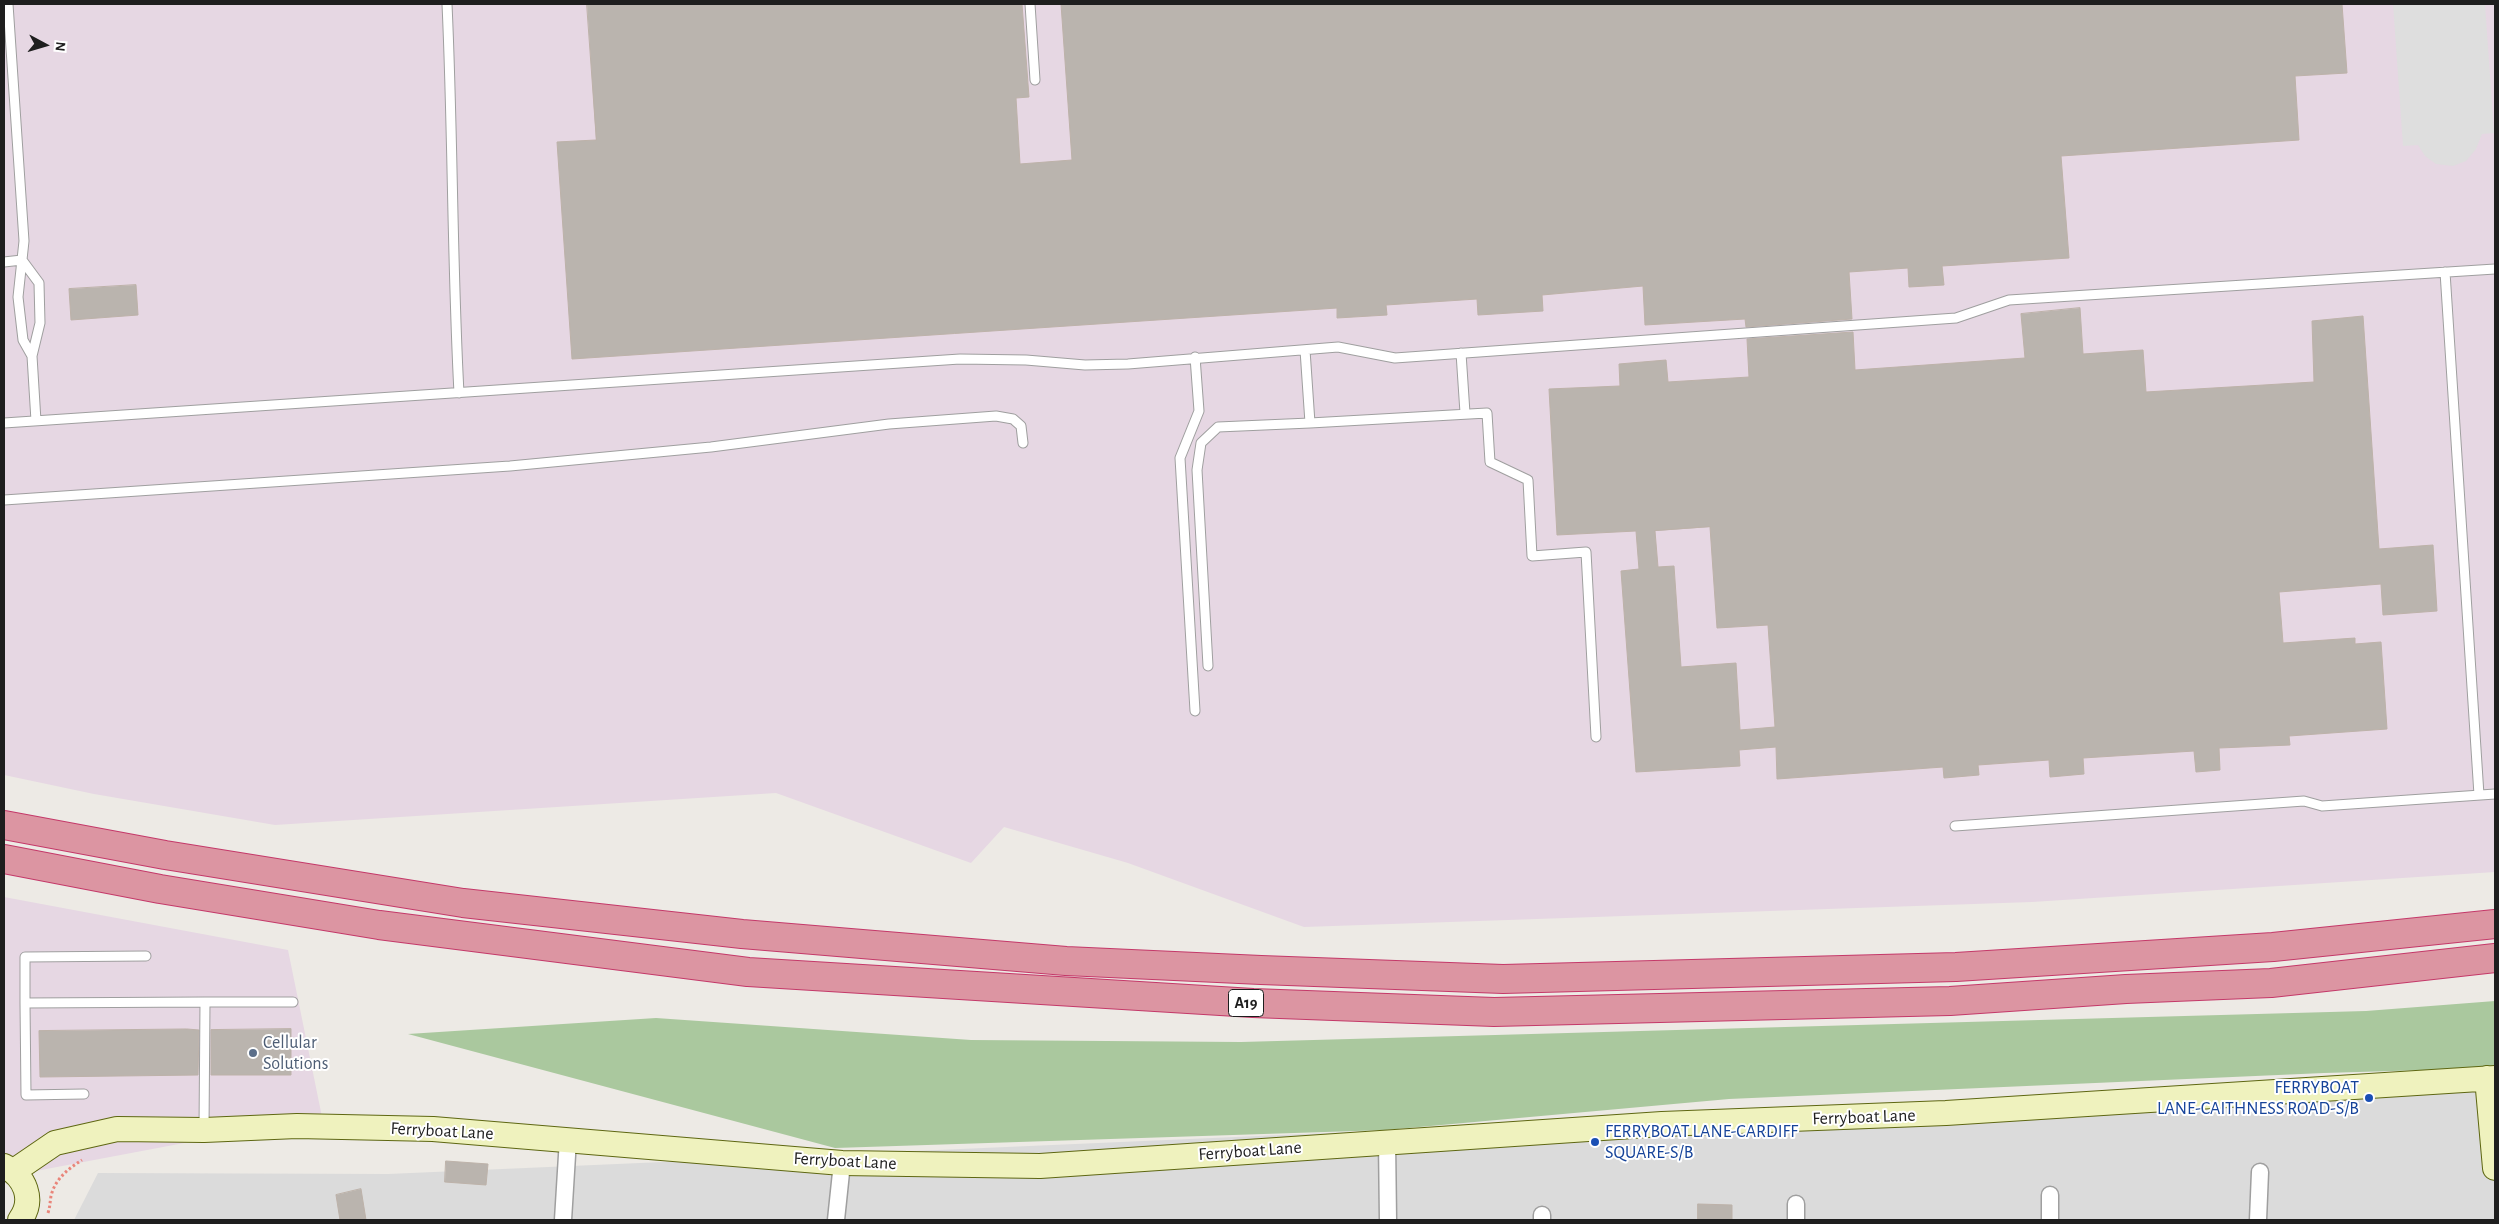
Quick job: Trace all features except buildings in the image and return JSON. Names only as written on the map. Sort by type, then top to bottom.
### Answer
[{"type":"highway","name":"A19","points":[[4,825],[174,857],[482,905],[742,934],[1066,961],[1261,970],[1503,979],[1956,967],[2273,947],[2495,924]]},
{"type":"highway","name":"A19","points":[[4,859],[160,889],[378,925],[748,972],[1253,1003],[1494,1012],[1950,1001],[2126,989],[2271,983],[2495,958]]},
{"type":"street","name":"Ferryboat Lane","points":[[9,1168],[55,1142],[117,1130],[204,1130],[297,1126],[433,1129],[842,1163],[1040,1166],[1387,1141],[1662,1124],[1946,1114],[2491,1078]]},
{"type":"street","points":[[2491,1078],[2495,1168]]},
{"type":"street","points":[[563,1220],[568,1140]]},
{"type":"street","points":[[1387,1141],[1388,1220]]},
{"type":"street","points":[[836,1220],[842,1163]]},
{"type":"street","points":[[9,1168],[22,1180],[28,1199],[24,1215],[20,1220]]},
{"type":"street","points":[[2258,1220],[2260,1172]]},
{"type":"street","points":[[2050,1195],[2050,1220]]},
{"type":"lane","points":[[8,4],[24,240],[18,297],[23,340],[32,356]]},
{"type":"lane","points":[[447,4],[452,140],[454,303],[459,392]]},
{"type":"lane","points":[[1030,4],[1035,80]]},
{"type":"lane","points":[[4,262],[22,260]]},
{"type":"lane","points":[[22,260],[39,283],[40,323],[32,356],[36,421]]},
{"type":"lane","points":[[4,423],[960,359],[1026,360],[1085,365],[1338,347],[1395,358],[1956,318],[2009,300],[2495,269]]},
{"type":"lane","points":[[2445,272],[2479,795]]},
{"type":"lane","points":[[1306,350],[1310,423]]},
{"type":"lane","points":[[1462,353],[1465,413]]},
{"type":"lane","points":[[1195,357],[1198,411],[1180,458],[1195,710]]},
{"type":"lane","points":[[1208,666],[1196,470],[1201,443],[1218,427],[1487,413],[1490,462],[1528,480],[1532,556],[1586,552],[1596,738]]},
{"type":"lane","points":[[4,500],[510,466],[711,446],[889,424],[996,416],[1013,419],[1021,426],[1023,444]]},
{"type":"lane","points":[[1955,826],[2304,801],[2322,806],[2495,794]]},
{"type":"lane","points":[[84,1094],[26,1095],[25,957],[146,956]]},
{"type":"lane","points":[[204,1130],[205,1002]]},
{"type":"lane","points":[[25,1003],[293,1002]]},
{"type":"shaded area","points":[[4,4],[2495,4],[2495,872],[2032,902],[1304,927],[1128,863],[1004,827],[971,863],[776,793],[275,825],[94,794],[4,775]]},
{"type":"shaded area","points":[[2393,4],[2485,4],[2494,133],[2482,134],[2476,149],[2466,161],[2453,166],[2436,164],[2425,156],[2418,145],[2403,146]]},
{"type":"shaded area","points":[[4,897],[288,950],[322,1117],[4,1177]]},
{"type":"shaded area","points":[[2495,1082],[2495,1220],[74,1220],[98,1173],[388,1174]]},
{"type":"green space","points":[[2495,1001],[2495,1068],[2324,1073],[1729,1099],[1386,1130],[835,1148],[408,1034],[656,1018],[971,1040],[1241,1042],[2366,1011]]},
{"type":"place","name":"Cellular Solutions","points":[[253,1053]]},
{"type":"place","name":"FERRYBOAT LANE-CAITHNESS ROAD-S/B","points":[[2369,1098]]},
{"type":"place","name":"FERRYBOAT LANE-CARDIFF SQUARE-S/B","points":[[1595,1142]]}]
